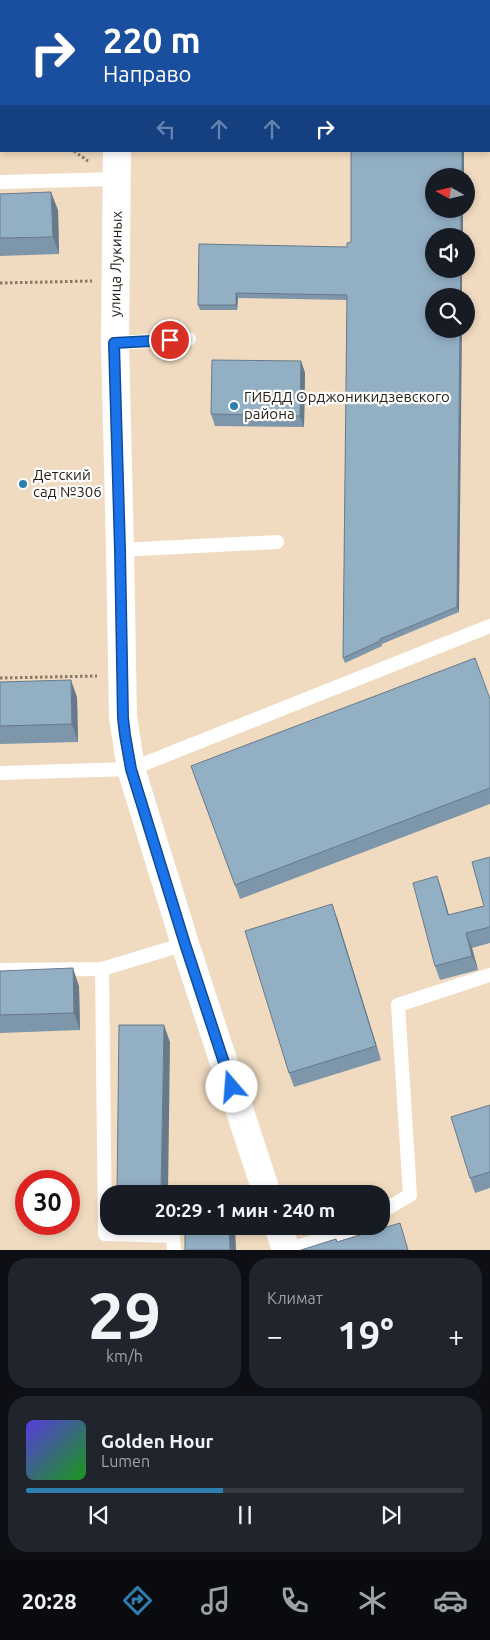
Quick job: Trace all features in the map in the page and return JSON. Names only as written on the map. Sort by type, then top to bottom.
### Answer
[{"type":"street","name":"улица Лукиных","points":[[117,152],[114,343],[123,718],[131,769],[185,944],[264,1185]]},
{"type":"street","points":[[281,1235],[286,1250]]},
{"type":"lane","points":[[0,182],[118,179]]},
{"type":"lane","points":[[114,343],[189,339]]},
{"type":"lane","points":[[120,550],[277,542]]},
{"type":"lane","points":[[0,773],[131,769],[490,626]]},
{"type":"lane","points":[[0,970],[102,968],[185,944]]},
{"type":"lane","points":[[102,968],[105,1234],[173,1236],[174,1250]]},
{"type":"lane","points":[[390,1207],[410,1195],[398,1004],[490,975]]},
{"type":"lane","points":[[286,1250],[335,1235]]},
{"type":"path","points":[[0,283],[116,280]]},
{"type":"path","points":[[0,678],[122,676]]},
{"type":"building","points":[[351,152],[462,152],[462,168],[425,168],[425,218],[461,218],[461,228],[425,228],[425,278],[461,278],[460,288],[425,288],[425,338],[460,338],[457,607],[380,639],[380,641],[343,658],[347,295],[236,293],[236,305],[198,305],[199,244],[347,247],[347,243],[351,242]]},
{"type":"building","points":[[51,192],[53,237],[0,238],[0,194]]},
{"type":"building","points":[[212,360],[301,361],[300,416],[211,414]]},
{"type":"building","points":[[475,658],[490,699],[490,788],[235,885],[191,766]]},
{"type":"building","points":[[71,680],[72,724],[0,726],[0,682]]},
{"type":"building","points":[[490,857],[490,927],[466,933],[472,956],[435,966],[413,883],[437,876],[448,915],[484,906],[472,862]]},
{"type":"building","points":[[332,904],[376,1046],[289,1073],[245,931]]},
{"type":"building","points":[[73,968],[74,1013],[0,1015],[0,971]]},
{"type":"building","points":[[119,1025],[164,1025],[161,1185],[117,1185]]},
{"type":"building","points":[[490,1105],[490,1172],[470,1178],[451,1117]]},
{"type":"building","points":[[400,1223],[408,1250],[301,1250],[336,1239],[337,1242],[360,1235],[390,1235],[390,1226]]},
{"type":"building","points":[[185,1235],[229,1235],[230,1250],[185,1250]]},
{"type":"place","name":"ГИБДД Орджоникидзевского района","points":[[234,406]]},
{"type":"place","name":"Детский сад №306","points":[[23,484]]},
{"type":"route","points":[[170,340],[114,343],[123,718],[131,769],[185,944],[232,1087]]}]
